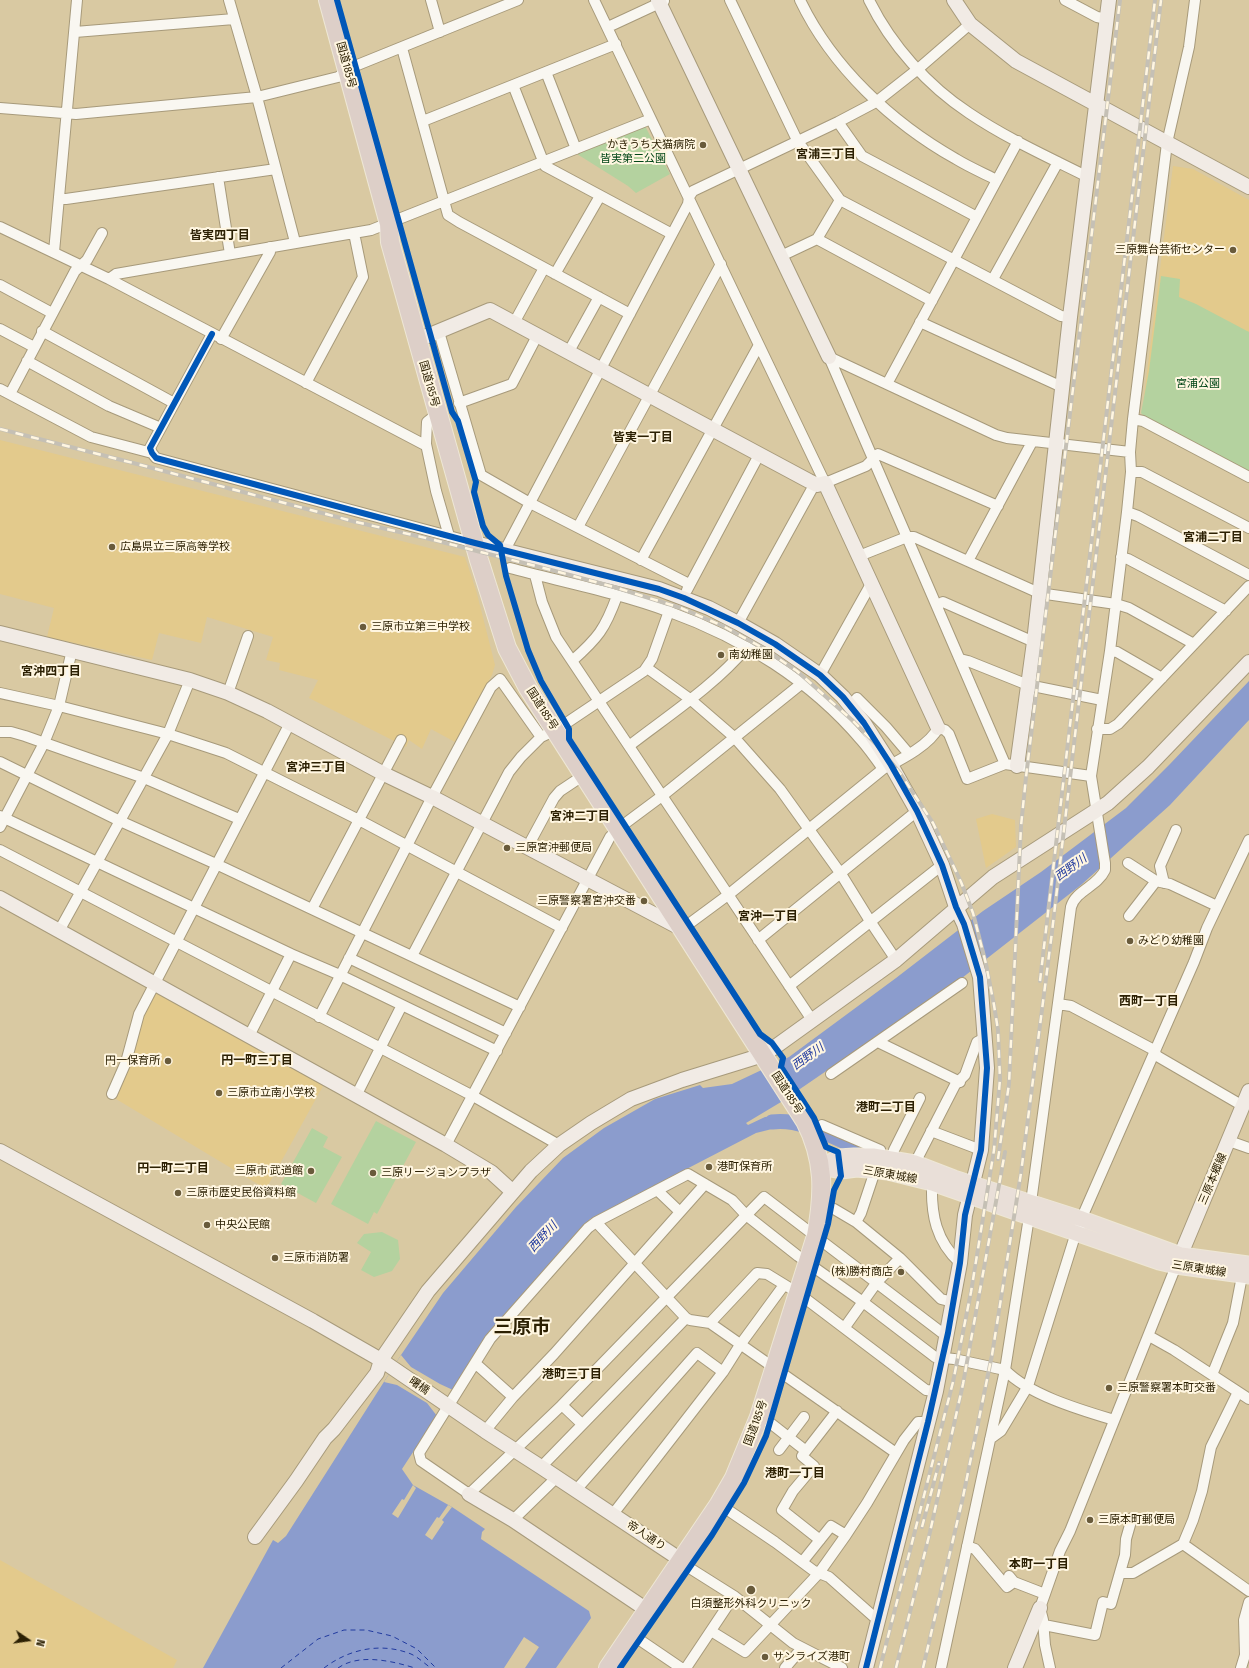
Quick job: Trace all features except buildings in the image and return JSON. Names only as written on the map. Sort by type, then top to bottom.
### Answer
[{"type":"highway","name":"国道185号","points":[[328,0],[389,224],[390,242],[437,414],[507,648],[528,688],[548,734],[584,775],[766,1060],[813,1127],[821,1167],[822,1205],[816,1236],[808,1262],[791,1289],[775,1369],[759,1418],[737,1472],[720,1504],[608,1668]]},
{"type":"highway","name":"国道185号","points":[[389,224],[398,240],[432,334],[471,512],[475,543]]},
{"type":"main road","name":"三原東城線","points":[[821,1167],[839,1157],[882,1162],[915,1163],[970,1190],[1178,1260],[1247,1272]]},
{"type":"main road","name":"三原東城線","points":[[882,1162],[904,1175],[932,1183],[970,1190]]},
{"type":"street","points":[[54,252],[77,0]]},
{"type":"street","points":[[228,0],[257,97],[295,242]]},
{"type":"street","points":[[431,0],[440,32]]},
{"type":"street","points":[[0,108],[67,115],[257,97],[338,77],[355,66],[518,0]]},
{"type":"street","points":[[0,633],[190,680],[228,693],[384,774],[432,797],[682,929],[728,895],[887,767],[910,754],[935,735],[938,728],[872,584],[821,484],[759,345],[594,0]]},
{"type":"street","points":[[730,0],[798,140],[840,200],[1061,316],[1070,317]]},
{"type":"street","points":[[800,0],[821,37],[841,63],[876,102],[918,134],[956,159],[997,180]]},
{"type":"street","points":[[869,0],[878,19],[914,66],[954,102],[970,114],[1018,142],[1088,177]]},
{"type":"street","points":[[954,0],[970,24],[1016,61],[1249,187]]},
{"type":"street","points":[[1065,0],[1097,17],[1107,19]]},
{"type":"street","points":[[1011,765],[1028,685],[1034,642],[1070,317],[1109,0]]},
{"type":"street","points":[[941,1668],[1005,1370],[1030,1210],[1072,903],[1078,896],[1102,877],[1104,870],[1091,776],[1116,604],[1131,472],[1130,452],[1133,419],[1167,143],[1189,47],[1195,0]]},
{"type":"street","points":[[608,27],[661,1],[829,357],[960,659],[1011,765]]},
{"type":"street","points":[[74,32],[234,19]]},
{"type":"street","points":[[505,550],[601,371],[688,204],[689,196],[693,191],[838,122],[876,102],[918,69],[970,24]]},
{"type":"street","points":[[423,121],[616,44]]},
{"type":"street","points":[[402,48],[448,215],[630,314]]},
{"type":"street","points":[[546,72],[576,149]]},
{"type":"street","points":[[513,85],[545,166],[672,234]]},
{"type":"street","points":[[109,279],[116,274],[371,230],[652,119]]},
{"type":"street","points":[[838,122],[862,156],[977,217]]},
{"type":"street","points":[[887,384],[1018,142]]},
{"type":"street","points":[[993,279],[1058,162]]},
{"type":"street","points":[[59,199],[276,169]]},
{"type":"street","points":[[218,177],[230,254]]},
{"type":"street","points":[[555,274],[600,196]]},
{"type":"street","points":[[781,256],[817,239],[840,200]]},
{"type":"street","points":[[0,227],[109,279],[306,384],[423,444],[426,444]]},
{"type":"street","points":[[10,394],[75,270],[87,260],[102,232]]},
{"type":"street","points":[[306,384],[363,277],[354,232]]},
{"type":"street","points":[[817,239],[932,301]]},
{"type":"street","points":[[270,247],[270,252],[174,403],[150,448],[156,458],[475,543],[659,589],[684,598],[738,623],[775,644],[820,675],[851,706],[864,723],[887,767],[917,811],[942,864],[956,907],[964,924],[978,970],[987,1068],[981,1150],[970,1190],[954,1302],[936,1391],[866,1668]]},
{"type":"street","points":[[578,527],[721,264]]},
{"type":"street","points":[[514,323],[544,268]]},
{"type":"street","points":[[0,285],[52,314]]},
{"type":"street","points":[[568,353],[599,297]]},
{"type":"street","points":[[689,584],[530,503],[481,475],[459,403],[432,334],[490,310],[759,455],[821,484]]},
{"type":"street","points":[[920,322],[1062,387]]},
{"type":"street","points":[[0,329],[34,347]]},
{"type":"street","points":[[42,331],[174,403]]},
{"type":"street","points":[[459,403],[512,384],[537,336]]},
{"type":"street","points":[[641,560],[759,345]]},
{"type":"street","points":[[829,357],[996,435],[1032,442],[1056,443],[1130,452]]},
{"type":"street","points":[[27,361],[109,406],[161,428]]},
{"type":"street","points":[[0,389],[91,437],[152,453]]},
{"type":"street","points":[[437,414],[426,422],[426,444],[436,491],[449,536]]},
{"type":"street","points":[[1133,419],[1143,421],[1249,477]]},
{"type":"street","points":[[968,561],[1032,442]]},
{"type":"street","points":[[738,623],[813,487],[866,466],[878,454],[998,506]]},
{"type":"street","points":[[684,598],[689,584],[759,455]]},
{"type":"street","points":[[1131,472],[1142,472],[1249,528]]},
{"type":"street","points":[[1127,512],[1138,516],[1249,575]]},
{"type":"street","points":[[859,556],[907,537],[914,537],[1039,593],[1116,604],[1129,608],[1194,644]]},
{"type":"street","points":[[1121,557],[1128,559],[1226,611]]},
{"type":"street","points":[[510,568],[669,611],[702,624],[746,647],[775,664],[801,684],[843,721],[887,767]]},
{"type":"street","points":[[535,575],[542,602],[556,637],[598,702],[812,1020]]},
{"type":"street","points":[[820,675],[872,584]]},
{"type":"street","points":[[1097,729],[1110,729],[1118,724],[1249,586]]},
{"type":"street","points":[[572,661],[595,640],[604,628],[617,596]]},
{"type":"street","points":[[937,605],[943,602],[1034,642]]},
{"type":"street","points":[[412,956],[509,772],[521,757],[548,734],[647,668],[652,659],[669,611]]},
{"type":"street","points":[[228,693],[248,636]]},
{"type":"street","points":[[629,746],[690,699],[732,664],[746,647]]},
{"type":"street","points":[[72,650],[59,706],[44,743],[1,820],[98,862],[291,954],[340,975],[497,1051]]},
{"type":"street","points":[[1110,650],[1117,652],[1162,678]]},
{"type":"street","points":[[960,659],[1028,685],[1102,700]]},
{"type":"street","points":[[255,1537],[325,1438],[334,1429],[377,1373],[381,1360],[428,1291],[539,1163],[559,1145],[597,1119],[631,1099],[682,1080],[766,1060],[812,1020],[896,960],[942,921],[956,907],[993,877],[1108,803],[1148,767],[1249,662]]},
{"type":"street","points":[[647,668],[690,699],[734,737],[780,789],[841,874],[896,960]]},
{"type":"street","points":[[319,1016],[432,797],[491,687],[500,679],[548,734]]},
{"type":"street","points":[[59,931],[168,734],[190,680]]},
{"type":"street","points":[[446,1145],[610,838],[619,828],[662,796],[801,684]]},
{"type":"street","points":[[0,694],[59,706],[168,734],[226,754],[359,820],[406,847],[562,928]]},
{"type":"street","points":[[851,706],[857,698],[910,754]]},
{"type":"street","points":[[112,1094],[126,1062],[139,1014],[289,725]]},
{"type":"street","points":[[938,728],[945,730],[949,734],[967,779],[1011,765],[1091,776]]},
{"type":"street","points":[[0,732],[11,732],[144,778],[239,820]]},
{"type":"street","points":[[312,909],[401,740]]},
{"type":"street","points":[[0,762],[120,821],[216,864],[520,1007]]},
{"type":"street","points":[[527,848],[554,798],[560,791],[584,775]]},
{"type":"street","points":[[758,940],[917,811]]},
{"type":"street","points":[[1129,916],[1160,882],[1160,866],[1176,830]]},
{"type":"street","points":[[990,1439],[1001,1431],[1028,1386],[1074,1239],[1217,906],[1249,840]]},
{"type":"street","points":[[0,850],[80,893],[473,1096],[559,1145]]},
{"type":"street","points":[[1128,863],[1160,882],[1185,890],[1217,906]]},
{"type":"street","points":[[789,986],[942,864]]},
{"type":"street","points":[[0,898],[357,1094],[446,1145],[491,1172],[513,1192]]},
{"type":"street","points":[[249,1036],[291,954]]},
{"type":"street","points":[[349,958],[506,1033]]},
{"type":"street","points":[[831,1074],[962,983]]},
{"type":"street","points":[[1058,1004],[1071,1006],[1154,1050],[1157,1056],[1243,1106]]},
{"type":"street","points":[[357,1094],[402,1005]]},
{"type":"street","points":[[915,1163],[956,1085],[966,1074],[977,1042],[985,1038]]},
{"type":"street","points":[[878,1042],[960,1082]]},
{"type":"street","name":"三原本郷線","points":[[1178,1260],[1249,1091]]},
{"type":"street","points":[[856,1222],[882,1162],[894,1150],[920,1098]]},
{"type":"street","points":[[813,1127],[880,1150],[882,1162]]},
{"type":"street","points":[[931,1131],[981,1150]]},
{"type":"street","points":[[1229,1141],[1249,1148]]},
{"type":"street","name":"曙橋","points":[[0,1151],[313,1321],[381,1360],[446,1405]]},
{"type":"street","points":[[647,1610],[513,1520],[468,1494],[420,1462],[419,1453],[446,1405],[490,1339],[588,1228],[596,1222],[688,1174],[732,1200],[746,1215],[798,1256],[863,1302],[935,1357],[954,1359],[1005,1370],[1010,1375],[1044,1395],[1090,1413],[1114,1420]]},
{"type":"street","points":[[932,1183],[931,1204],[937,1230],[951,1255],[960,1263]]},
{"type":"street","points":[[485,1431],[513,1397],[554,1354],[705,1184]]},
{"type":"street","points":[[657,1190],[680,1212]]},
{"type":"street","points":[[468,1494],[562,1404],[764,1197],[942,1332],[948,1333]]},
{"type":"street","points":[[822,1205],[834,1209],[856,1222],[900,1258],[941,1299],[954,1302]]},
{"type":"street","points":[[596,1222],[686,1318],[710,1323],[896,1453]]},
{"type":"street","points":[[845,1327],[877,1282],[900,1258]]},
{"type":"street","points":[[1015,1668],[1040,1608],[1060,1551],[1070,1531],[1178,1260]]},
{"type":"street","points":[[1212,1375],[1233,1323],[1247,1272]]},
{"type":"street","points":[[710,1323],[757,1273],[767,1274],[845,1327],[926,1390],[936,1391]]},
{"type":"street","points":[[613,1514],[723,1372],[740,1345],[791,1289]]},
{"type":"street","points":[[541,1467],[686,1318]]},
{"type":"street","points":[[1149,1336],[1174,1350],[1249,1399]]},
{"type":"street","points":[[576,1490],[697,1353],[723,1372]]},
{"type":"street","points":[[475,1363],[513,1397]]},
{"type":"street","points":[[1121,1573],[1134,1573],[1183,1544],[1193,1520],[1202,1491],[1210,1447],[1238,1392]]},
{"type":"street","points":[[562,1404],[582,1424]]},
{"type":"street","name":"帝人通り","points":[[446,1405],[613,1514],[681,1560],[689,1568],[734,1596],[793,1643],[842,1668]]},
{"type":"street","points":[[820,1540],[782,1510],[793,1491],[814,1466],[802,1456],[837,1411]]},
{"type":"street","points":[[779,1450],[804,1417]]},
{"type":"street","points":[[759,1418],[769,1422],[806,1451]]},
{"type":"street","points":[[711,1630],[745,1652],[819,1573],[846,1535],[904,1440],[918,1422],[928,1422]]},
{"type":"street","points":[[513,1520],[556,1478]]},
{"type":"street","points":[[720,1504],[819,1573],[829,1577],[874,1616],[879,1617]]},
{"type":"street","points":[[1044,1625],[1095,1635],[1103,1602],[1112,1604],[1121,1573],[1125,1555],[1126,1538],[1132,1518]]},
{"type":"street","points":[[802,1561],[831,1526],[846,1535]]},
{"type":"street","points":[[1183,1544],[1249,1591]]},
{"type":"street","points":[[967,1546],[975,1549],[1007,1587],[1011,1579],[1045,1594]]},
{"type":"street","points":[[686,1668],[734,1596]]},
{"type":"street","points":[[1241,1668],[1245,1655],[1244,1620],[1249,1602]]},
{"type":"street","points":[[1040,1608],[1050,1668]]},
{"type":"street","points":[[631,1634],[681,1668]]},
{"type":"street","points":[[785,1668],[802,1648]]},
{"type":"shaded area","points":[[1173,166],[1193,169],[1249,200],[1249,474],[1149,421],[1142,412]]},
{"type":"shaded area","points":[[0,440],[465,557],[476,590],[495,665],[492,675],[455,742],[431,729],[422,749],[409,740],[406,747],[309,698],[318,680],[279,670],[280,663],[266,660],[273,637],[207,617],[201,643],[159,633],[152,660],[47,637],[54,608],[0,594]]},
{"type":"shaded area","points":[[992,814],[1015,820],[1016,847],[986,868],[976,819]]},
{"type":"shaded area","name":"三原市立南小学校","points":[[157,990],[323,1086],[266,1189],[116,1099],[132,1062],[143,1015]]},
{"type":"shaded area","points":[[0,1560],[177,1660],[173,1668],[0,1668]]},
{"type":"green space","name":"皆実第二公園","points":[[645,126],[670,174],[636,193],[628,186],[577,154]]},
{"type":"green space","name":"宮浦公園","points":[[1161,276],[1180,279],[1179,297],[1196,304],[1249,332],[1249,472],[1141,413],[1149,371]]},
{"type":"green space","name":"三原リージョンプラザ","points":[[376,1121],[416,1142],[377,1214],[374,1212],[368,1224],[331,1204]]},
{"type":"green space","name":"三原市 武道館","points":[[312,1128],[328,1137],[323,1147],[342,1157],[316,1203],[281,1184]]},
{"type":"green space","points":[[382,1232],[398,1240],[400,1259],[392,1271],[374,1277],[361,1270],[371,1252],[357,1243],[364,1234]]},
{"type":"water","name":"西野川","points":[[1249,681],[1249,720],[1170,805],[1081,885],[962,978],[781,1102],[746,1123],[748,1125],[765,1117],[789,1115],[794,1128],[780,1127],[756,1133],[590,1219],[488,1337],[402,1469],[413,1485],[452,1507],[485,1529],[482,1532],[481,1539],[589,1611],[591,1618],[556,1668],[203,1668],[273,1540],[278,1543],[286,1536],[401,1355],[443,1293],[516,1207],[563,1158],[604,1128],[655,1099],[700,1085],[703,1088],[732,1084],[789,1057],[896,978],[983,911],[1041,872],[1126,808]]},
{"type":"pier","points":[[401,1355],[411,1367],[453,1390],[437,1416],[427,1403],[397,1385],[384,1382]]},
{"type":"pier","points":[[413,1485],[416,1488],[398,1518],[392,1514],[402,1499],[404,1500]]},
{"type":"pier","points":[[448,1505],[452,1507],[442,1520],[444,1522],[432,1540],[425,1535],[437,1517],[439,1518]]},
{"type":"pier","points":[[524,1637],[539,1647],[525,1668],[504,1668]]},
{"type":"waterway","points":[[772,1122],[782,1121],[814,1128],[854,1146]]},
{"type":"ferry route","points":[[281,1668],[318,1639],[344,1630],[366,1630],[392,1636],[417,1649],[436,1668]]},
{"type":"ferry route","points":[[324,1668],[344,1656],[366,1649],[377,1648],[400,1650],[411,1654],[431,1668]]},
{"type":"ferry route","points":[[338,1668],[346,1663],[366,1660],[386,1661],[415,1668]]},
{"type":"railway","points":[[998,1159],[1009,1084],[1021,826],[1026,777],[1120,0]]},
{"type":"railway","points":[[1040,981],[1155,0]]},
{"type":"railway","points":[[923,1668],[963,1497],[992,1355],[1021,1173],[1052,932],[1161,0]]},
{"type":"railway","points":[[0,429],[356,522],[555,571],[614,587],[681,608],[723,626],[763,648],[797,671],[852,720],[876,744],[900,773],[933,823],[961,882],[973,913],[986,964],[994,1005],[998,1030],[1000,1079],[994,1150],[971,1292],[953,1382],[880,1668]]},
{"type":"railway","points":[[896,1668],[930,1532],[963,1384],[1005,1152]]},
{"type":"railway","points":[[922,1527],[939,1463]]},
{"type":"cycle path","points":[[337,0],[452,412],[458,421],[476,482],[474,492],[483,526],[488,535],[500,545],[506,576],[528,650],[541,681],[569,729],[569,739],[760,1034],[772,1043],[783,1058],[781,1067],[814,1118],[826,1147],[838,1152],[841,1176],[834,1190],[828,1224],[766,1436],[744,1483],[712,1535],[620,1668]]},
{"type":"cycle path","points":[[212,334],[150,448],[156,458],[475,543],[659,589],[684,598],[738,623],[775,644],[820,675],[843,697],[864,723],[891,765],[917,811],[942,865],[956,907],[964,924],[980,977],[987,1068],[981,1150],[965,1215],[960,1263],[948,1333],[928,1422],[866,1668]]},
{"type":"place","name":"かきうち犬猫病院","points":[[703,145]]},
{"type":"place","name":"三原舞台芸術センター","points":[[1233,250]]},
{"type":"place","name":"広島県立三原高等学校","points":[[112,547]]},
{"type":"place","name":"三原市立第三中学校","points":[[363,627]]},
{"type":"place","name":"南幼稚園","points":[[721,655]]},
{"type":"place","name":"三原宮沖郵便局","points":[[507,848]]},
{"type":"place","name":"三原警察署宮沖交番","points":[[644,901]]},
{"type":"place","name":"みどり幼稚園","points":[[1130,941]]},
{"type":"place","name":"円一保育所","points":[[168,1061]]},
{"type":"place","name":"三原市立南小学校","points":[[219,1093]]},
{"type":"place","name":"港町保育所","points":[[709,1167]]},
{"type":"place","name":"三原市 武道館","points":[[311,1171]]},
{"type":"place","name":"三原リージョンプラザ","points":[[373,1173]]},
{"type":"place","name":"三原市歴史民俗資料館","points":[[178,1193]]},
{"type":"place","name":"中央公民館","points":[[207,1225]]},
{"type":"place","name":"三原市消防署","points":[[275,1258]]},
{"type":"place","name":"(株)勝村商店","points":[[901,1272]]},
{"type":"place","name":"三原警察署本町交番","points":[[1109,1388]]},
{"type":"place","name":"三原本町郵便局","points":[[1090,1520]]},
{"type":"place","name":"白須整形外科クリニック","points":[[751,1590]]},
{"type":"place","name":"サンライズ港町","points":[[765,1657]]},
{"type":"district","name":"宮浦三丁目","points":[[826,155]]},
{"type":"district","name":"皆実四丁目","points":[[220,236]]},
{"type":"district","name":"皆実一丁目","points":[[643,438]]},
{"type":"district","name":"宮浦二丁目","points":[[1213,538]]},
{"type":"district","name":"宮沖四丁目","points":[[51,672]]},
{"type":"district","name":"宮沖三丁目","points":[[316,768]]},
{"type":"district","name":"宮沖二丁目","points":[[580,817]]},
{"type":"district","name":"宮沖一丁目","points":[[768,917]]},
{"type":"district","name":"西町一丁目","points":[[1149,1002]]},
{"type":"district","name":"円一町三丁目","points":[[257,1061]]},
{"type":"district","name":"港町二丁目","points":[[886,1108]]},
{"type":"district","name":"円一町二丁目","points":[[173,1169]]},
{"type":"district","name":"三原市","points":[[522,1328]]},
{"type":"district","name":"港町三丁目","points":[[572,1375]]},
{"type":"district","name":"港町一丁目","points":[[795,1474]]},
{"type":"district","name":"本町一丁目","points":[[1039,1565]]}]
